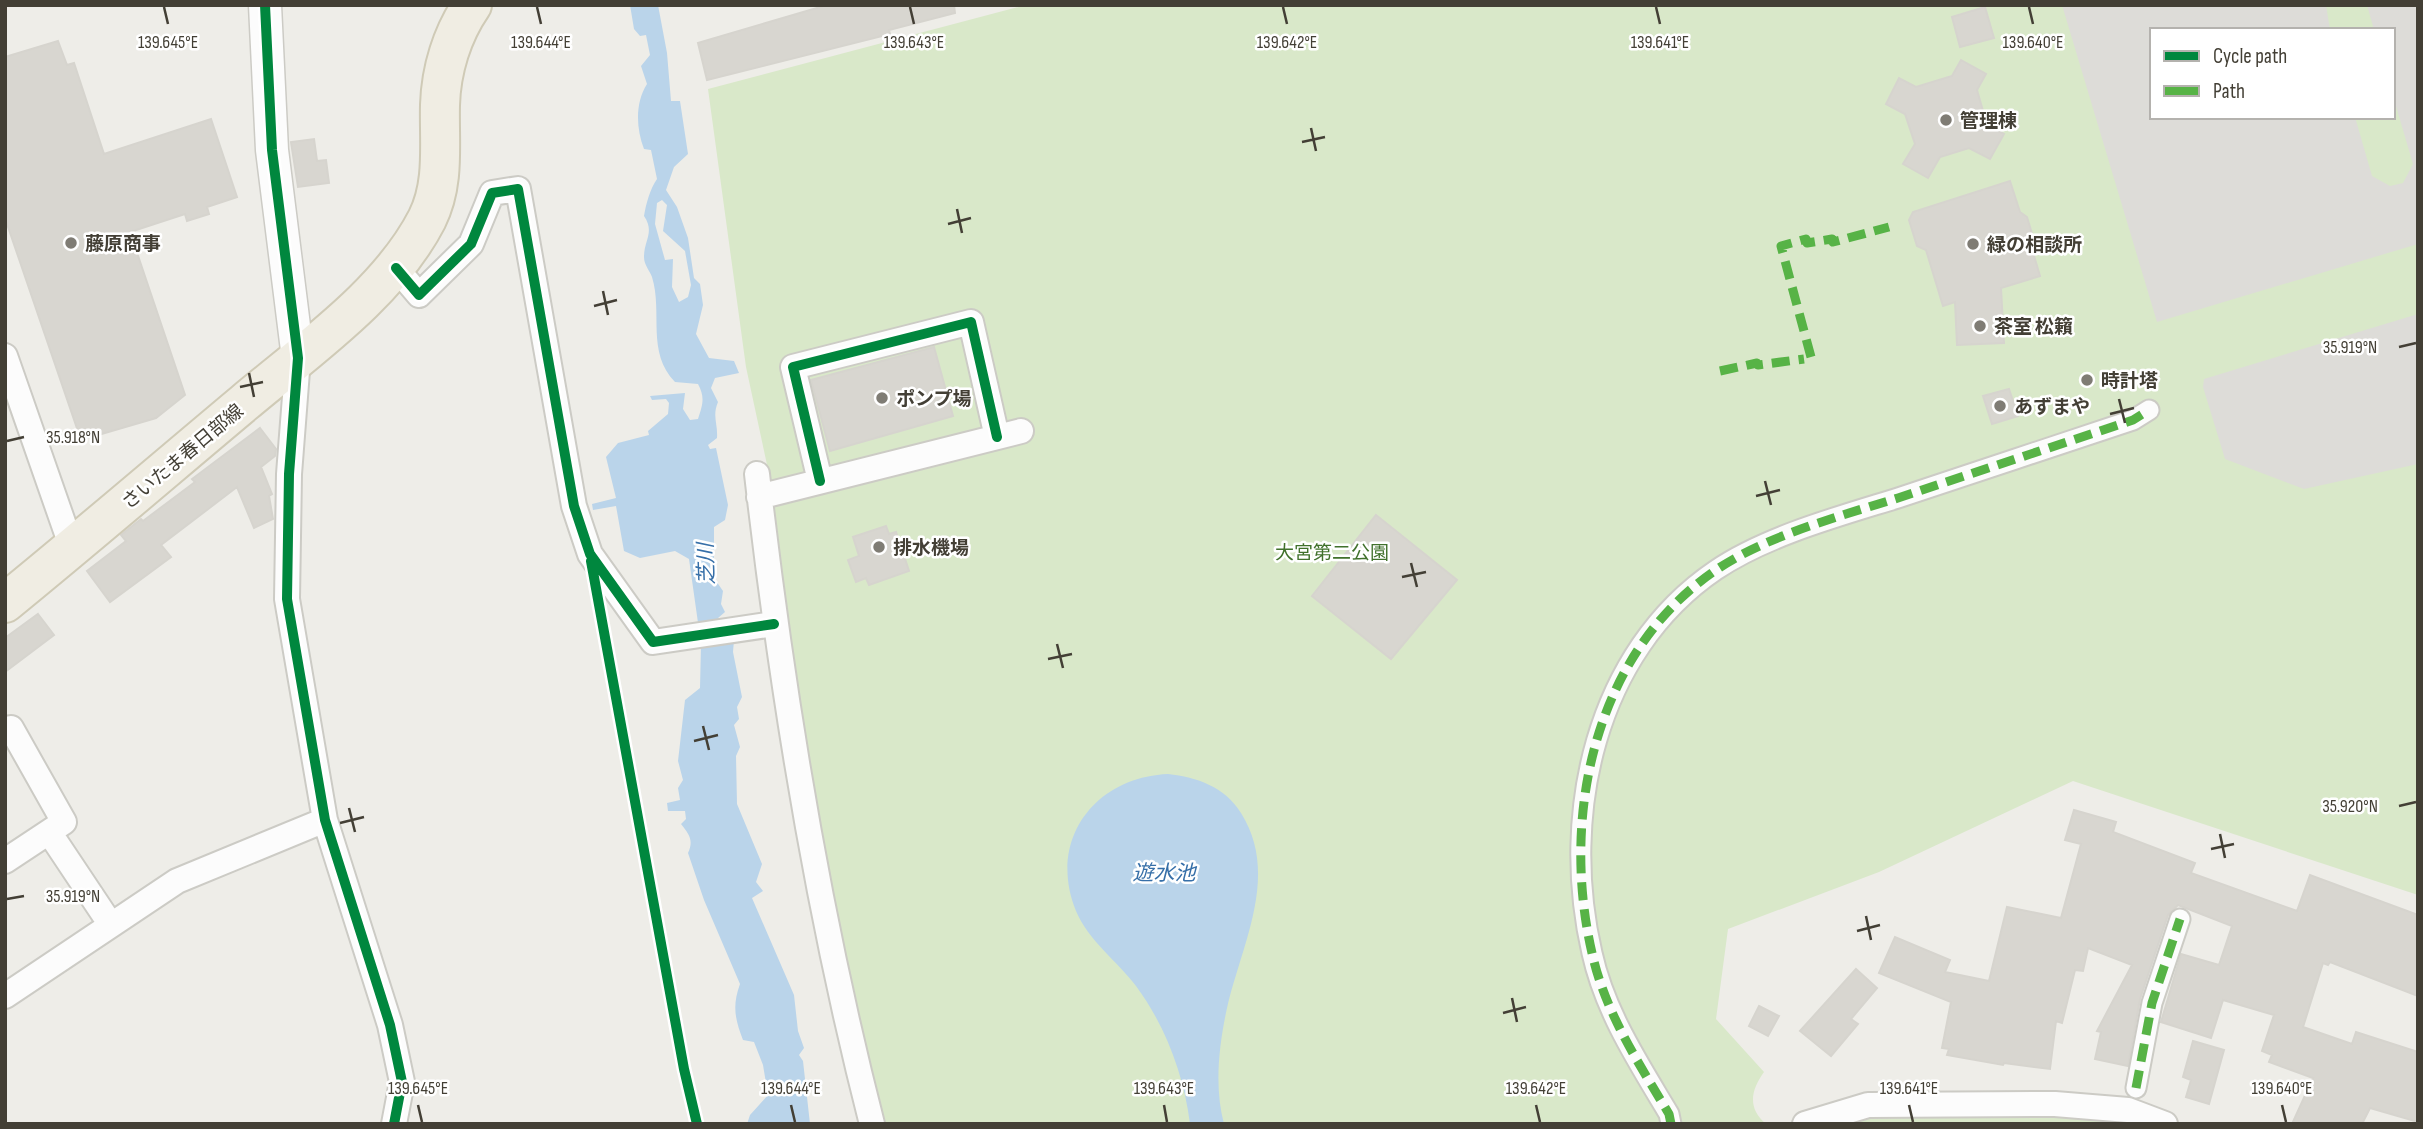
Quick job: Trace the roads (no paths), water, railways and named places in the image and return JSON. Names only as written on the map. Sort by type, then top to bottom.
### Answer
[{"type":"main road","name":"さいたま春日部線","points":[[5,603],[384,284],[428,216],[440,176],[440,102],[447,57],[472,5]]},
{"type":"street","points":[[265,5],[272,150],[298,358],[289,474],[288,599],[325,821],[390,1025],[402,1082],[394,1124]]},
{"type":"street","points":[[396,268],[419,295],[471,244],[492,193],[518,189],[574,506],[590,554],[653,642],[774,624]]},
{"type":"street","points":[[820,481],[793,367],[971,322],[1009,434],[820,481],[758,485],[774,624],[808,841],[847,1026],[872,1124]]},
{"type":"street","points":[[5,356],[72,548]]},
{"type":"street","points":[[1671,1124],[1669,1114],[1620,1034],[1592,953],[1583,898],[1584,799],[1589,767],[1605,709],[1622,673],[1648,635],[1679,600],[1718,569],[1763,545],[1858,510],[2133,421],[2149,410]]},
{"type":"street","points":[[5,732],[11,728],[64,822],[5,861]]},
{"type":"street","points":[[5,996],[177,881],[325,821]]},
{"type":"street","points":[[49,832],[111,925]]},
{"type":"street","points":[[2136,1088],[2152,1003],[2180,919]]},
{"type":"street","points":[[1805,1124],[1867,1105],[2041,1104],[2128,1110],[2165,1124]]},
{"type":"water","name":"芝川","points":[[630,5],[658,5],[667,53],[671,101],[680,101],[688,154],[674,167],[666,190],[677,207],[688,238],[694,278],[700,284],[703,305],[696,334],[709,358],[734,361],[739,373],[715,378],[711,388],[718,402],[715,416],[717,438],[708,445],[710,449],[716,448],[728,505],[725,520],[714,527],[714,578],[723,591],[721,604],[725,612],[718,618],[730,626],[742,697],[737,707],[739,719],[734,725],[740,747],[736,756],[737,804],[762,864],[756,882],[763,891],[752,898],[794,995],[798,1031],[804,1048],[799,1055],[803,1061],[810,1124],[747,1124],[750,1115],[768,1095],[763,1065],[754,1042],[743,1040],[738,1025],[735,1006],[740,984],[704,900],[688,853],[690,837],[681,824],[686,819],[685,811],[668,811],[667,803],[680,800],[678,788],[683,780],[678,761],[685,700],[700,688],[701,644],[689,559],[675,551],[640,558],[624,551],[616,506],[593,510],[592,504],[616,498],[606,457],[618,443],[649,435],[648,431],[668,414],[669,403],[666,399],[652,400],[650,396],[685,393],[683,409],[690,420],[698,419],[702,401],[698,384],[675,382],[666,370],[658,345],[655,291],[644,257],[649,227],[644,216],[657,179],[651,150],[644,149],[638,124],[640,99],[647,84],[641,66],[650,55],[646,35],[640,36],[634,29]],"holes":[[[662,200],[667,205],[663,231],[685,251],[691,285],[688,297],[679,302],[672,287],[673,259],[665,260],[655,224],[657,203]]]},
{"type":"water","name":"遊水池","points":[[1168,774],[1200,781],[1227,796],[1241,813],[1252,837],[1257,860],[1258,885],[1254,909],[1227,1008],[1222,1037],[1218,1081],[1224,1124],[1190,1124],[1178,1069],[1156,1017],[1136,986],[1081,922],[1069,885],[1068,860],[1073,837],[1084,817],[1099,800],[1119,787],[1142,778]]},
{"type":"place","name":"管理棟","points":[[1946,120]]},
{"type":"place","name":"藤原商事","points":[[71,243]]},
{"type":"place","name":"緑の相談所","points":[[1973,244]]},
{"type":"place","name":"茶室 松籟","points":[[1980,326]]},
{"type":"place","name":"時計塔","points":[[2087,380]]},
{"type":"place","name":"ポンプ場","points":[[882,398]]},
{"type":"place","name":"あずまや","points":[[2000,406]]},
{"type":"place","name":"排水機場","points":[[879,547]]},
{"type":"park label","name":"大宮第二公園","points":[[1332,552]]}]
